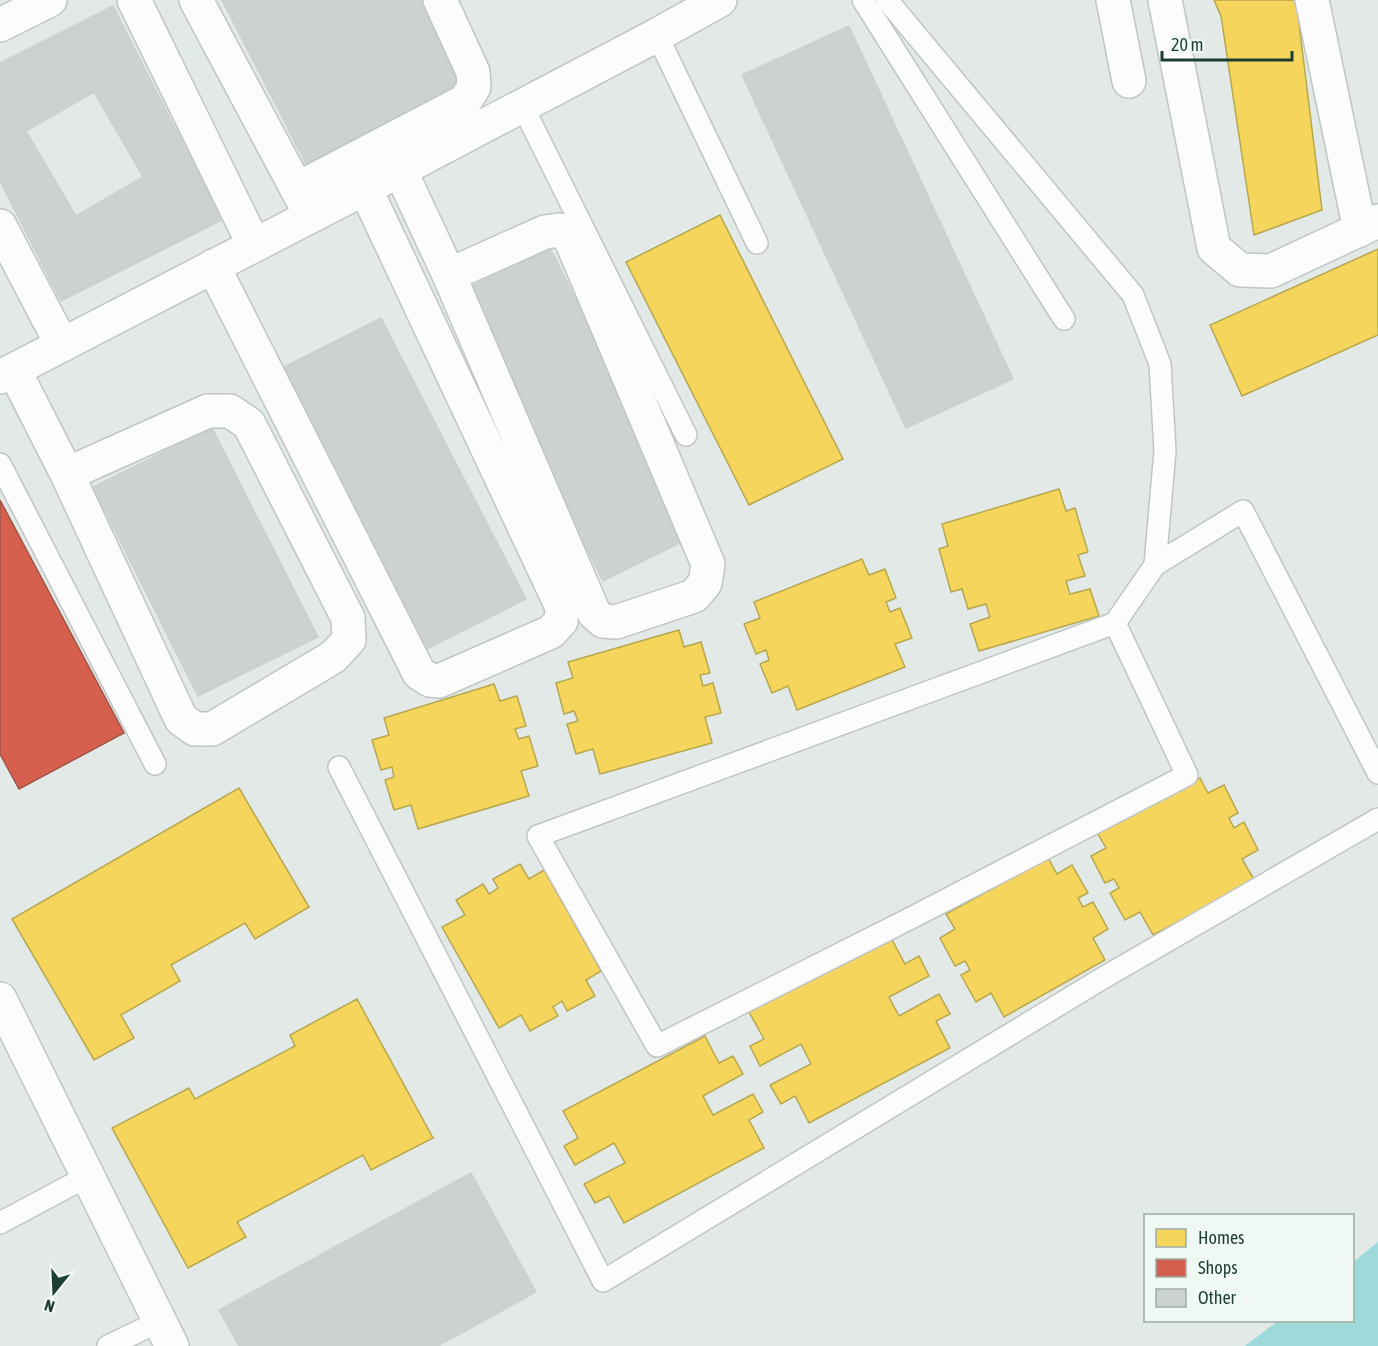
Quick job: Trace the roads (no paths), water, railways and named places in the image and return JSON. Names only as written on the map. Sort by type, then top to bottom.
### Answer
[{"type":"street","points":[[0,25],[50,0]]},
{"type":"street","points":[[134,0],[254,245]]},
{"type":"street","points":[[196,0],[304,202]]},
{"type":"street","points":[[67,474],[208,411],[230,411],[249,424],[348,618],[349,640],[333,657],[212,729],[195,729],[180,719],[67,474],[7,374],[254,245],[304,202],[465,101],[474,87],[473,72],[440,0]]},
{"type":"street","points":[[304,202],[364,188],[657,36],[720,0]]},
{"type":"street","points":[[1113,0],[1129,81]]},
{"type":"street","points":[[1165,0],[1214,248],[1240,270],[1271,271],[1369,226],[1312,0]]},
{"type":"street","points":[[400,170],[449,275],[594,614],[603,621],[616,622],[694,596],[705,583],[708,564],[570,238],[559,230],[545,232],[449,275]]},
{"type":"street","points":[[213,266],[419,674],[430,680],[440,681],[550,632],[561,621],[562,607],[364,188]]},
{"type":"street","points":[[0,226],[62,345]]},
{"type":"street","points":[[0,999],[166,1334]]},
{"type":"lane","points":[[863,0],[1064,319]]},
{"type":"lane","points":[[887,0],[1133,295],[1160,364],[1165,450],[1155,565]]},
{"type":"lane","points":[[657,36],[757,243]]},
{"type":"lane","points":[[522,105],[686,435]]},
{"type":"lane","points":[[0,464],[155,764]]},
{"type":"lane","points":[[1115,624],[1187,775],[657,1046],[538,836],[1115,624],[1155,565],[1243,511],[1378,774]]},
{"type":"lane","points":[[339,767],[603,1281],[1103,978],[1378,819]]},
{"type":"lane","points":[[0,1223],[88,1176]]},
{"type":"lane","points":[[108,1346],[166,1334]]},
{"type":"water","points":[[1378,1242],[1378,1346],[1245,1346],[1277,1322],[1354,1322],[1354,1261]]}]
